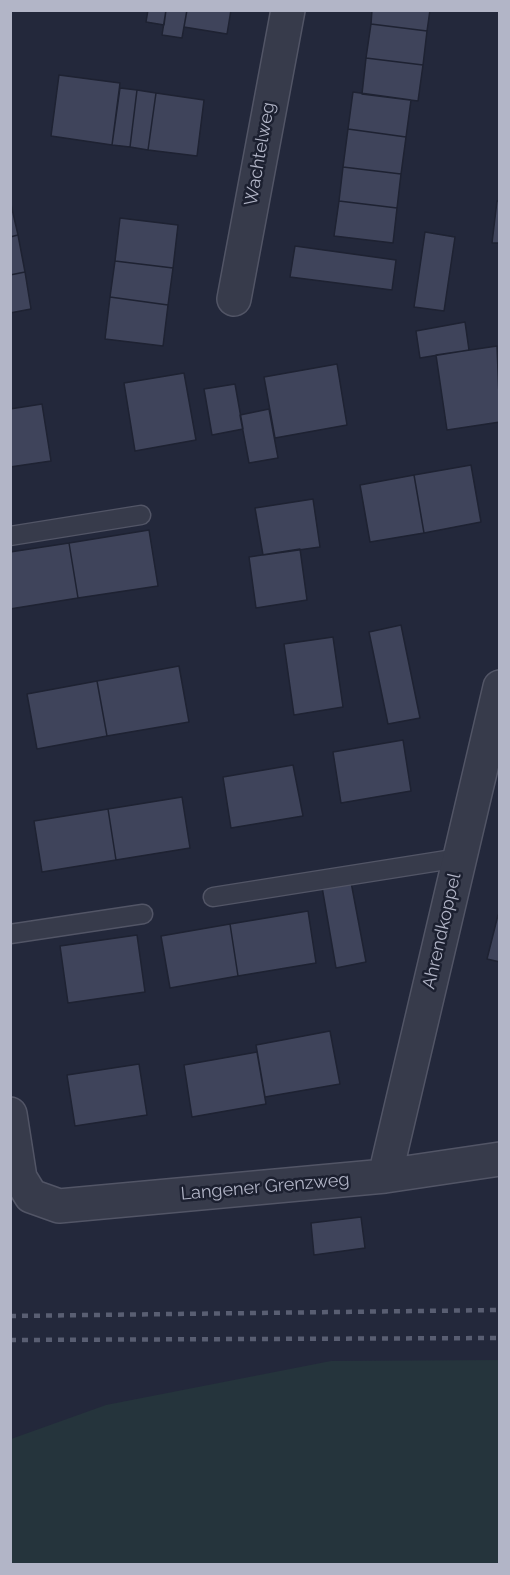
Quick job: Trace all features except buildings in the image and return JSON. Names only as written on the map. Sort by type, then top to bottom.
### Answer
[{"type":"street","name":"Wachtelweg","points":[[234,299],[288,10]]},
{"type":"street","name":"Ahrendkoppel","points":[[385,1176],[500,687]]},
{"type":"street","name":"Langener Grenzweg","points":[[10,1114],[20,1178],[31,1196],[59,1206],[385,1176],[500,1158]]},
{"type":"lane","points":[[10,536],[141,515]]},
{"type":"lane","points":[[213,897],[459,858]]},
{"type":"lane","points":[[10,934],[142,914]]},
{"type":"shaded area","points":[[499,1360],[499,1564],[11,1564],[11,1439],[106,1405],[331,1361]]},
{"type":"railway","points":[[10,1316],[500,1310]]},
{"type":"railway","points":[[10,1340],[500,1338]]}]
